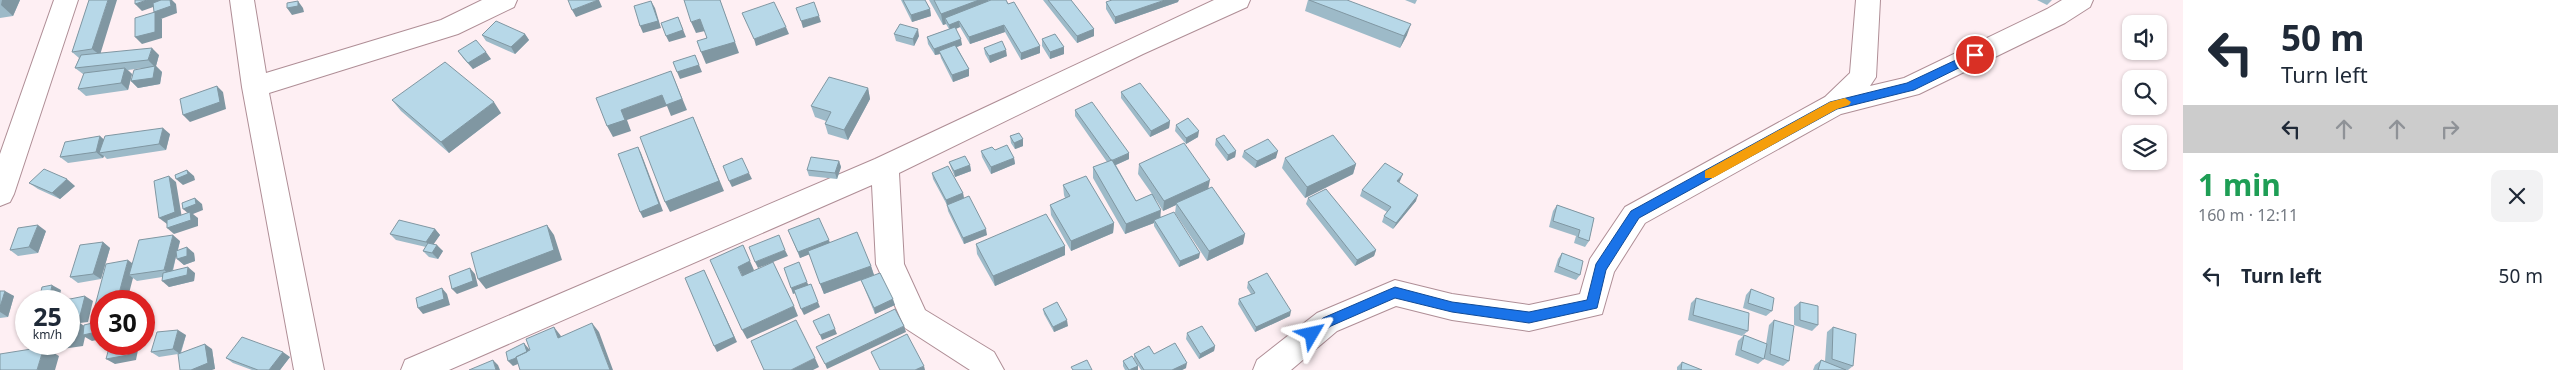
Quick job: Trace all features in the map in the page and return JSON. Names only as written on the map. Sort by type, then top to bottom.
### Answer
[{"type":"street","points":[[0,194],[66,0]]},
{"type":"street","points":[[242,0],[255,87],[309,370]]},
{"type":"street","points":[[255,87],[449,27],[505,0]]},
{"type":"street","points":[[416,370],[885,167],[1134,47],[1238,0]]},
{"type":"street","points":[[1834,105],[1863,77],[1868,0]]},
{"type":"street","points":[[1268,370],[1327,322],[1395,293],[1452,307],[1529,318],[1592,305],[1600,268],[1635,215],[1834,105],[1910,86],[2056,16],[2081,0]]},
{"type":"street","points":[[885,167],[890,264],[915,319],[983,362],[989,370]]},
{"type":"building","points":[[89,0],[108,0],[92,49],[72,52]]},
{"type":"building","points":[[135,0],[147,0],[135,4]]},
{"type":"building","points":[[161,0],[170,0],[171,6],[154,12],[153,3]]},
{"type":"building","points":[[568,0],[598,0],[572,10]]},
{"type":"building","points":[[684,0],[720,0],[735,42],[701,52],[697,41],[707,38],[700,19],[691,22]]},
{"type":"building","points":[[903,0],[925,0],[930,9],[911,15]]},
{"type":"building","points":[[934,0],[979,0],[941,14]]},
{"type":"building","points":[[991,0],[1006,0],[1008,4],[1014,2],[1040,46],[1021,53],[1004,25],[969,37],[959,21],[949,25],[945,18]]},
{"type":"building","points":[[1048,0],[1071,0],[1094,29],[1077,36]]},
{"type":"building","points":[[1112,0],[1165,0],[1115,17],[1106,2]]},
{"type":"building","points":[[1309,0],[1347,0],[1411,24],[1404,36]]},
{"type":"building","points":[[298,1],[298,6],[287,8],[287,3]]},
{"type":"building","points":[[651,1],[658,21],[640,26],[634,6]]},
{"type":"building","points":[[774,2],[786,27],[754,39],[742,13]]},
{"type":"building","points":[[814,2],[819,16],[801,21],[796,8]]},
{"type":"building","points":[[155,12],[155,32],[135,37],[135,18]]},
{"type":"building","points":[[678,17],[683,30],[666,36],[661,23]]},
{"type":"building","points":[[496,21],[525,34],[511,47],[482,35]]},
{"type":"building","points":[[900,24],[918,29],[913,39],[894,34]]},
{"type":"building","points":[[955,27],[961,39],[934,49],[927,37]]},
{"type":"building","points":[[1055,34],[1064,47],[1050,52],[1042,39]]},
{"type":"building","points":[[476,40],[486,52],[468,63],[458,51]]},
{"type":"building","points":[[1002,41],[1006,50],[989,56],[984,48]]},
{"type":"building","points":[[955,45],[969,69],[952,75],[939,51]]},
{"type":"building","points":[[152,48],[148,60],[75,68],[81,55]]},
{"type":"building","points":[[695,55],[699,65],[677,72],[673,62]]},
{"type":"building","points":[[445,62],[494,102],[441,142],[392,100]]},
{"type":"building","points":[[155,66],[153,78],[131,81],[134,70]]},
{"type":"building","points":[[125,68],[121,83],[78,89],[84,73]]},
{"type":"building","points":[[671,71],[682,99],[666,105],[662,95],[621,110],[625,120],[607,126],[596,98]]},
{"type":"building","points":[[829,77],[868,88],[844,130],[825,124],[831,112],[811,106]]},
{"type":"building","points":[[1140,83],[1170,121],[1151,131],[1121,92]]},
{"type":"building","points":[[217,86],[220,102],[183,115],[180,99]]},
{"type":"building","points":[[1092,102],[1129,153],[1111,160],[1075,110]]},
{"type":"building","points":[[693,117],[719,181],[665,202],[640,137]]},
{"type":"building","points":[[1188,118],[1199,131],[1186,138],[1176,125]]},
{"type":"building","points":[[163,128],[159,144],[99,153],[105,136]]},
{"type":"building","points":[[1019,133],[1023,139],[1014,143],[1010,136]]},
{"type":"building","points":[[1224,135],[1236,151],[1228,155],[1216,139]]},
{"type":"building","points":[[1333,135],[1356,164],[1307,187],[1285,158]]},
{"type":"building","points":[[100,136],[96,152],[60,157],[65,142]]},
{"type":"building","points":[[1268,139],[1278,151],[1257,161],[1244,151]]},
{"type":"building","points":[[1184,143],[1210,180],[1164,201],[1139,164]]},
{"type":"building","points":[[1007,145],[1014,158],[991,167],[981,151],[992,147],[995,150]]},
{"type":"building","points":[[638,147],[659,204],[640,212],[618,154]]},
{"type":"building","points":[[965,156],[970,165],[954,171],[949,162]]},
{"type":"building","points":[[811,157],[839,161],[835,173],[807,170]]},
{"type":"building","points":[[742,158],[749,173],[729,181],[723,166]]},
{"type":"building","points":[[1112,160],[1136,201],[1152,194],[1161,210],[1126,224],[1093,167]]},
{"type":"building","points":[[1385,163],[1403,174],[1397,181],[1418,195],[1396,223],[1384,216],[1391,207],[1362,190]]},
{"type":"building","points":[[948,166],[963,193],[946,200],[932,173]]},
{"type":"building","points":[[44,169],[67,179],[52,193],[29,183]]},
{"type":"building","points":[[187,170],[188,174],[176,179],[175,175]]},
{"type":"building","points":[[169,176],[175,212],[159,218],[154,181]]},
{"type":"building","points":[[1086,176],[1114,223],[1071,241],[1050,205],[1070,196],[1063,185]]},
{"type":"building","points":[[1212,187],[1245,234],[1209,251],[1176,203]]},
{"type":"building","points":[[1326,189],[1376,250],[1357,260],[1308,198]]},
{"type":"building","points":[[969,196],[986,229],[963,238],[947,205]]},
{"type":"building","points":[[195,198],[196,204],[183,209],[182,203]]},
{"type":"building","points":[[1557,205],[1594,218],[1589,241],[1578,237],[1580,230],[1553,221]]},
{"type":"building","points":[[190,212],[191,220],[167,228],[167,220]]},
{"type":"building","points":[[1174,212],[1200,253],[1180,261],[1154,220]]},
{"type":"building","points":[[1046,214],[1065,246],[993,276],[976,244]]},
{"type":"building","points":[[819,218],[829,240],[798,252],[788,230]]},
{"type":"building","points":[[399,220],[435,229],[426,242],[390,234]]},
{"type":"building","points":[[38,225],[29,247],[10,250],[18,228]]},
{"type":"building","points":[[547,225],[554,250],[478,279],[471,253]]},
{"type":"building","points":[[857,232],[871,266],[820,284],[808,251]]},
{"type":"building","points":[[173,235],[164,270],[129,275],[139,240]]},
{"type":"building","points":[[779,235],[785,250],[755,262],[749,247]]},
{"type":"building","points":[[103,242],[93,274],[70,277],[80,245]]},
{"type":"building","points":[[428,243],[437,245],[432,253],[423,251]]},
{"type":"building","points":[[743,245],[750,261],[738,267],[742,276],[773,262],[794,306],[742,330],[710,260]]},
{"type":"building","points":[[187,247],[187,256],[177,259],[176,251]]},
{"type":"building","points":[[1562,253],[1583,261],[1580,275],[1558,266]]},
{"type":"building","points":[[128,260],[120,290],[99,290],[106,264]]},
{"type":"building","points":[[799,262],[807,282],[791,288],[784,268]]},
{"type":"building","points":[[188,267],[187,275],[162,281],[163,273]]},
{"type":"building","points":[[470,268],[473,281],[452,289],[449,276]]},
{"type":"building","points":[[704,270],[734,337],[714,346],[685,278]]},
{"type":"building","points":[[880,273],[893,299],[874,308],[861,280]]},
{"type":"building","points":[[1267,273],[1291,311],[1256,327],[1239,299],[1255,293],[1248,282]]},
{"type":"building","points":[[811,284],[818,302],[801,309],[794,290]]},
{"type":"building","points":[[52,285],[51,290],[41,290],[42,287]]},
{"type":"building","points":[[442,288],[444,299],[418,308],[416,298]]},
{"type":"building","points":[[1751,289],[1774,298],[1772,311],[1748,303]]},
{"type":"building","points":[[0,291],[5,291],[0,307]]},
{"type":"building","points":[[85,296],[80,316],[80,297]]},
{"type":"building","points":[[1696,298],[1749,313],[1748,331],[1693,315]]},
{"type":"building","points":[[1057,302],[1067,320],[1053,327],[1043,309]]},
{"type":"building","points":[[1800,302],[1818,306],[1818,325],[1800,320]]},
{"type":"building","points":[[895,309],[904,326],[825,364],[816,347]]},
{"type":"building","points":[[829,314],[835,329],[820,335],[813,321]]},
{"type":"building","points":[[796,320],[815,358],[791,370],[764,370],[751,341]]},
{"type":"building","points":[[1774,320],[1794,326],[1789,361],[1770,354]]},
{"type":"building","points":[[592,323],[610,370],[520,370],[516,357],[530,350],[526,339],[554,327],[558,338]]},
{"type":"building","points":[[90,324],[90,333],[83,335],[84,325]]},
{"type":"building","points":[[1202,326],[1215,346],[1200,354],[1187,333]]},
{"type":"building","points":[[1833,327],[1856,334],[1853,366],[1832,359]]},
{"type":"building","points":[[178,330],[173,349],[155,351],[157,332]]},
{"type":"building","points":[[907,334],[924,366],[915,370],[880,370],[871,352]]},
{"type":"building","points":[[1744,335],[1767,344],[1764,359],[1741,350]]},
{"type":"building","points":[[242,337],[283,352],[269,370],[258,370],[226,358]]},
{"type":"building","points":[[524,343],[527,352],[508,361],[506,352]]},
{"type":"building","points":[[1175,343],[1187,363],[1172,370],[1144,370],[1134,354],[1149,346],[1154,354]]},
{"type":"building","points":[[205,344],[208,363],[191,370],[180,370],[178,354]]},
{"type":"building","points":[[15,352],[15,355],[42,355],[37,370],[0,370],[0,354]]},
{"type":"building","points":[[107,355],[128,355],[106,359]]},
{"type":"building","points":[[1132,356],[1138,366],[1129,370],[1123,361]]},
{"type":"building","points":[[493,360],[496,370],[469,370]]},
{"type":"building","points":[[1087,360],[1092,370],[1073,370],[1071,367]]},
{"type":"building","points":[[1821,360],[1846,370],[1818,370]]},
{"type":"building","points":[[1682,362],[1702,370],[1681,370]]},
{"type":"slow traffic","points":[[1709,174],[1834,105],[1845,102]]},
{"type":"route","points":[[1312,334],[1327,322],[1395,293],[1452,307],[1529,318],[1592,305],[1600,268],[1635,215],[1834,105],[1910,86],[1975,55]]}]
